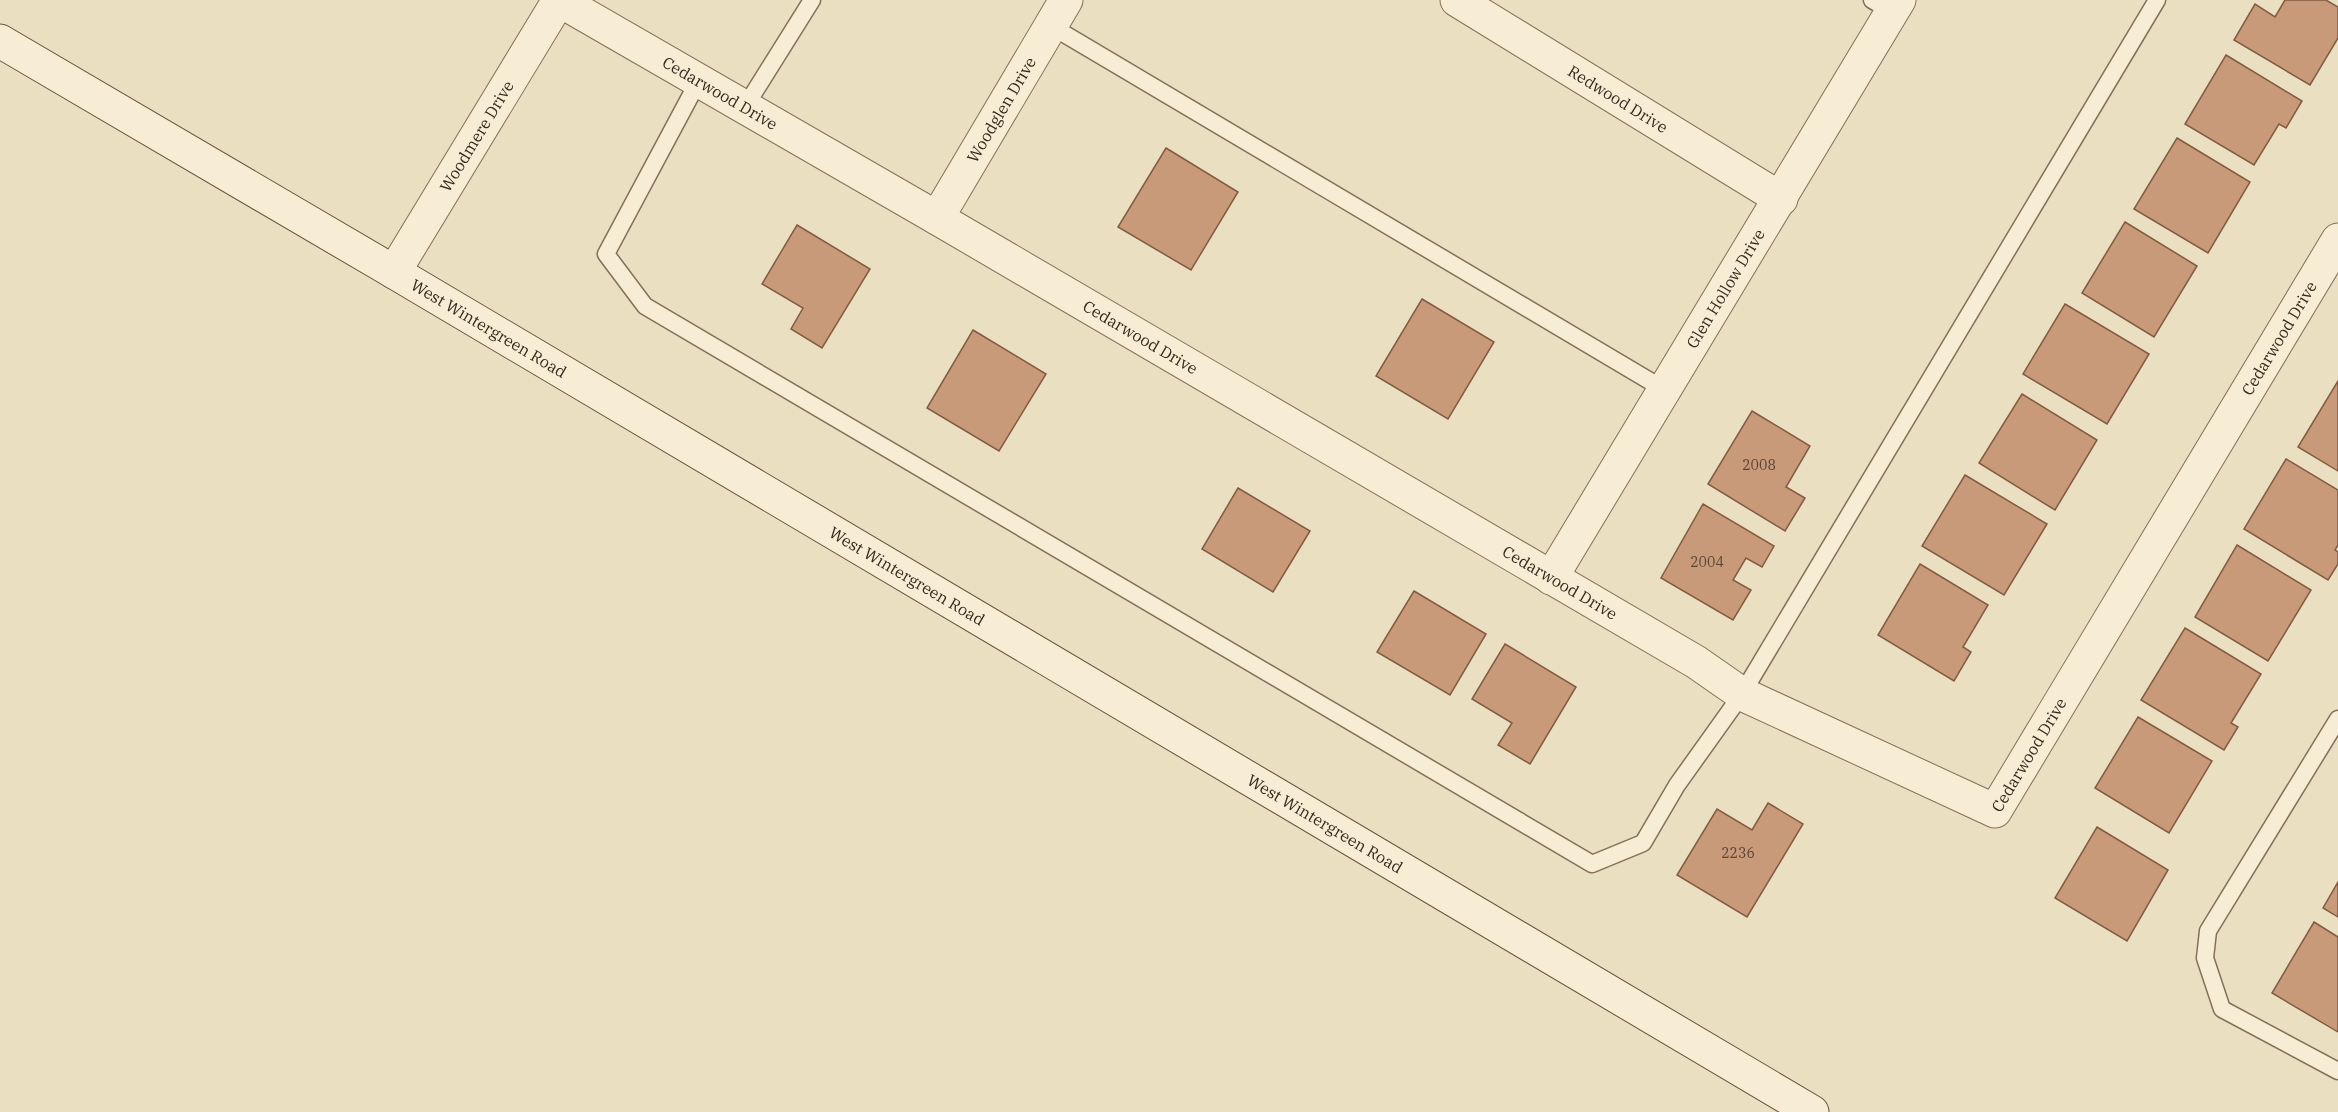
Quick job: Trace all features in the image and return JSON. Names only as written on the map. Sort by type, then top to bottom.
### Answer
[{"type":"street","name":"Cedarwood Drive","points":[[559,0],[937,218],[1696,662],[1742,693],[1995,811],[2338,240]]},
{"type":"street","name":"Woodmere Drive","points":[[394,272],[559,0]]},
{"type":"street","name":"Redwood Drive","points":[[1456,0],[1781,199]]},
{"type":"street","name":"Glen Hollow Drive","points":[[1551,578],[1781,199],[1888,4]]},
{"type":"street","name":"Woodglen Drive","points":[[937,218],[1058,13]]},
{"type":"street","name":"West Wintergreen Road","points":[[0,41],[394,272],[1810,1112]]},
{"type":"lane","points":[[745,107],[812,0]]},
{"type":"lane","points":[[699,80],[606,254],[645,306],[1592,864],[1643,843],[1677,785],[1742,693],[2157,0]]},
{"type":"lane","points":[[1058,13],[1665,390]]},
{"type":"lane","points":[[2338,719],[2208,931],[2205,958],[2222,1009],[2338,1071]]},
{"type":"building","points":[[2285,0],[2326,0],[2338,7],[2338,38],[2310,85],[2234,40],[2255,4],[2275,17]]},
{"type":"building","points":[[2226,55],[2302,101],[2286,128],[2279,124],[2254,165],[2185,124]]},
{"type":"building","points":[[2177,138],[2250,182],[2208,253],[2134,209]]},
{"type":"building","points":[[1166,148],[1238,192],[1191,270],[1118,227]]},
{"type":"building","points":[[2125,222],[2197,266],[2154,337],[2082,293]]},
{"type":"building","points":[[797,225],[870,269],[822,348],[791,329],[803,308],[762,284]]},
{"type":"building","points":[[1422,299],[1494,342],[1448,419],[1376,376]]},
{"type":"building","points":[[2065,304],[2149,354],[2107,424],[2023,374]]},
{"type":"building","points":[[973,330],[1046,374],[999,451],[927,408]]},
{"type":"building","points":[[2338,381],[2338,471],[2298,447]]},
{"type":"building","points":[[2022,394],[2097,440],[2055,510],[1979,463]]},
{"type":"building","points":[[1752,411],[1810,446],[1786,487],[1805,498],[1785,531],[1708,484]]},
{"type":"building","points":[[2286,459],[2338,490],[2338,545],[2335,550],[2338,552],[2338,564],[2328,580],[2244,529]]},
{"type":"building","points":[[1965,475],[2047,524],[2004,595],[1922,546]]},
{"type":"building","points":[[1238,488],[1310,531],[1273,592],[1202,549]]},
{"type":"building","points":[[1703,504],[1774,546],[1762,567],[1746,558],[1733,580],[1751,590],[1733,620],[1661,578]]},
{"type":"building","points":[[2237,545],[2311,590],[2268,661],[2195,617]]},
{"type":"building","points":[[1920,564],[1988,605],[1963,647],[1971,652],[1954,681],[1878,635]]},
{"type":"building","points":[[1414,591],[1486,634],[1450,695],[1377,652]]},
{"type":"building","points":[[2185,628],[2261,674],[2231,723],[2238,727],[2224,750],[2141,700]]},
{"type":"building","points":[[1505,644],[1576,687],[1530,764],[1498,745],[1512,723],[1472,699]]},
{"type":"building","points":[[2138,717],[2212,761],[2169,833],[2095,788]]},
{"type":"building","points":[[1768,803],[1803,824],[1747,917],[1677,875],[1717,809],[1752,830]]},
{"type":"building","points":[[2097,827],[2168,870],[2127,941],[2055,898]]},
{"type":"building","points":[[2338,882],[2338,917],[2323,908]]},
{"type":"building","points":[[2314,922],[2338,937],[2338,1032],[2272,993]]}]
